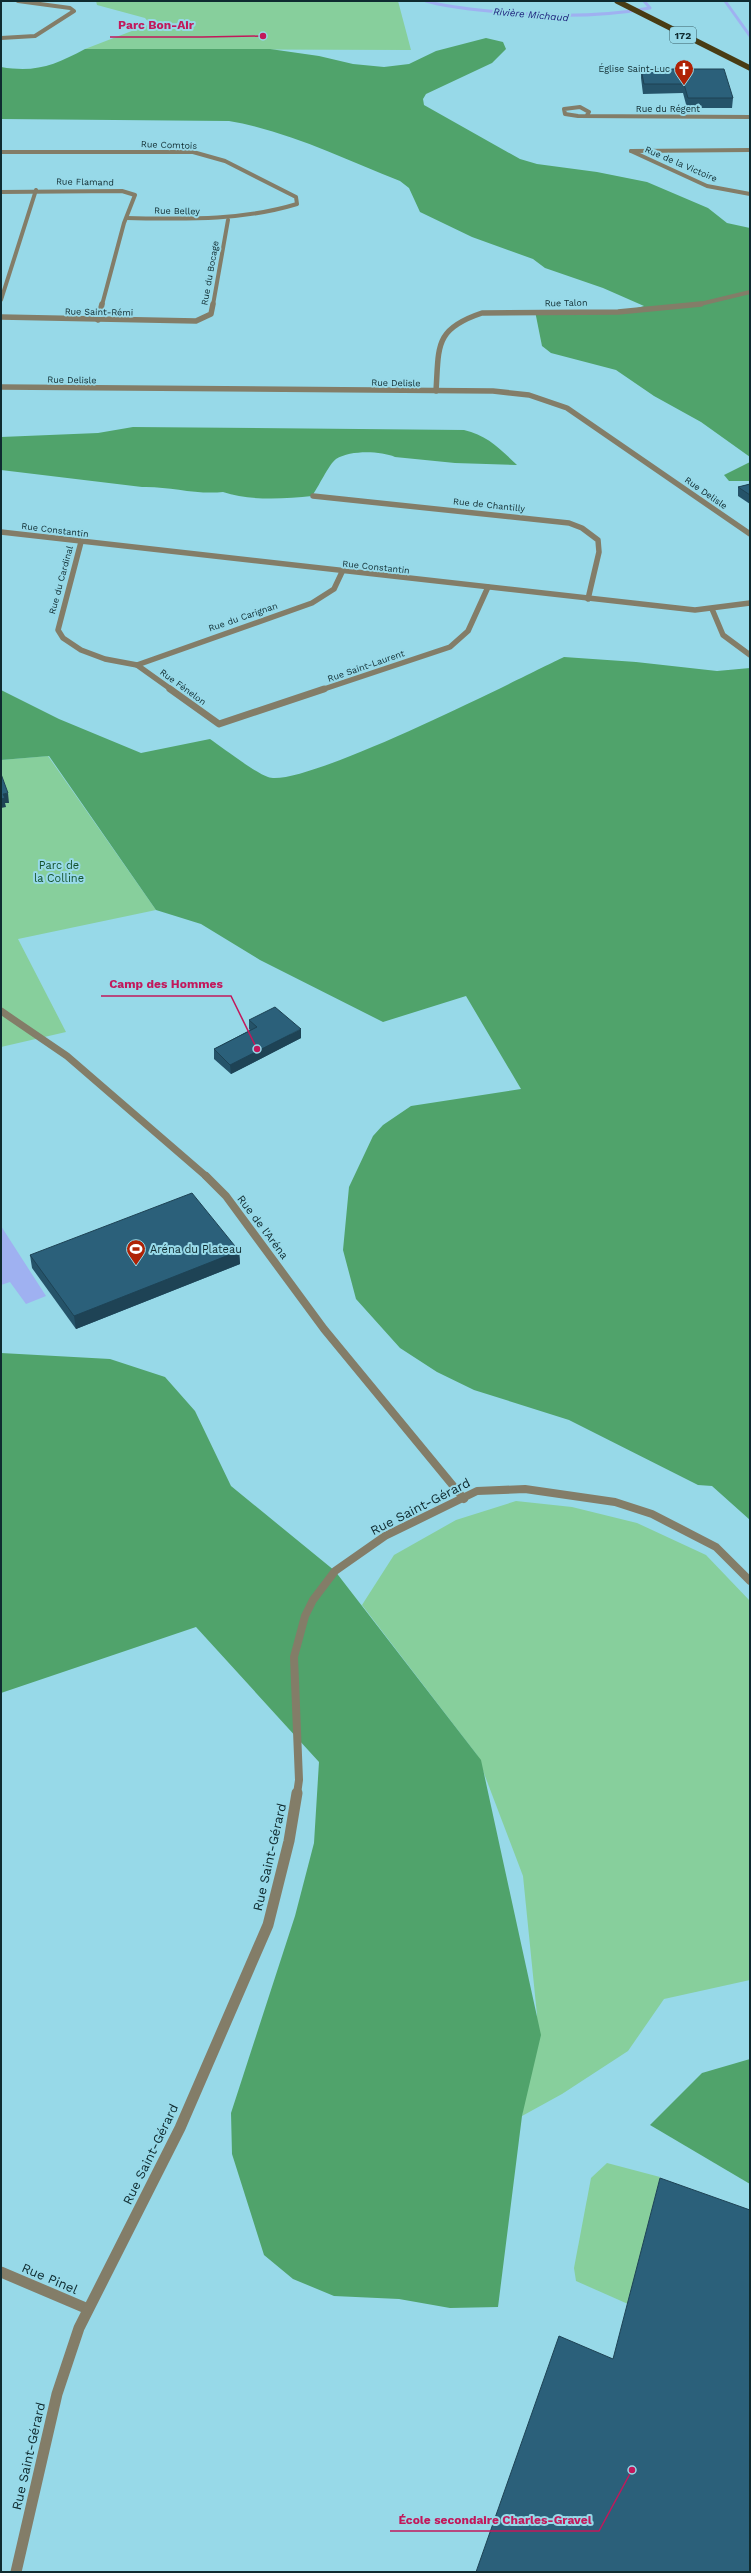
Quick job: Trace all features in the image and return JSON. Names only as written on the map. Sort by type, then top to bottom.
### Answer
[{"type":"main road","name":"172","points":[[617,1],[750,68]]},
{"type":"street","points":[[1,38],[34,36],[74,11],[70,8],[18,1]]},
{"type":"street","name":"Rue du Régent","points":[[587,115],[588,112],[580,107],[564,109],[565,114],[610,117],[750,116]]},
{"type":"street","name":"Rue de la Victoire","points":[[750,150],[631,150],[707,186],[750,194]]},
{"type":"street","name":"Rue Comtois","points":[[1,152],[193,152],[225,161],[296,197],[297,204],[274,213],[228,220]]},
{"type":"street","points":[[1,300],[36,190]]},
{"type":"street","name":"Rue Flamand","points":[[1,192],[36,190],[122,190],[135,195],[98,320]]},
{"type":"street","name":"Rue Belley","points":[[127,218],[228,220]]},
{"type":"street","name":"Rue du Bocage","points":[[196,321],[211,314],[228,220]]},
{"type":"street","name":"Rue Talon","points":[[436,391],[440,341],[450,326],[482,312],[673,310],[731,298],[750,292]]},
{"type":"street","name":"Rue Saint-Rémi","points":[[1,317],[196,321]]},
{"type":"street","name":"Rue Delisle","points":[[1,387],[493,391],[529,395],[554,402],[585,419],[750,534]]},
{"type":"street","name":"Rue de Chantilly","points":[[313,496],[569,523],[582,528],[598,540],[599,552],[588,599]]},
{"type":"street","name":"Rue Constantin","points":[[1,532],[342,572],[695,610],[750,603]]},
{"type":"street","name":"Rue du Cardinal","points":[[81,542],[58,626],[60,633],[74,646],[95,656],[117,663],[137,665]]},
{"type":"street","name":"Rue du Carignan","points":[[137,665],[312,602],[334,589],[342,572]]},
{"type":"street","name":"Rue Saint-Laurent","points":[[219,724],[450,647],[468,631],[488,587]]},
{"type":"street","points":[[712,609],[723,635],[750,655]]},
{"type":"street","name":"Rue Fénelon","points":[[137,665],[219,724]]},
{"type":"street","name":"Rue de l'Aréna","points":[[1,1012],[67,1056],[198,1168],[226,1196],[324,1329],[464,1499]]},
{"type":"street","name":"Rue Saint-Gérard","points":[[16,2572],[57,2394],[78,2328],[180,2128],[268,1925],[295,1810],[299,1780],[294,1657],[305,1616],[313,1600],[335,1570],[384,1536],[464,1499],[477,1491],[525,1489],[614,1502],[652,1514],[711,1544],[750,1581]]},
{"type":"street","name":"Rue Pinel","points":[[1,2272],[88,2309]]},
{"type":"green space","points":[[96,1],[398,1],[411,50],[85,49],[150,24],[145,18],[97,5]]},
{"type":"green space","points":[[486,38],[503,42],[506,49],[492,63],[426,94],[423,99],[424,105],[520,159],[537,164],[597,172],[647,182],[708,208],[727,223],[750,228],[750,457],[701,422],[654,396],[616,370],[551,353],[542,346],[535,311],[630,310],[644,306],[603,288],[545,268],[533,259],[472,237],[420,212],[409,188],[400,181],[294,139],[229,121],[1,119],[1,67],[25,69],[45,66],[85,49],[270,49],[319,56],[353,64],[384,67],[409,64],[436,51]]},
{"type":"green space","points":[[133,427],[464,430],[480,435],[499,448],[517,465],[455,463],[395,457],[366,452],[349,454],[336,459],[333,462],[312,496],[290,498],[244,497],[223,492],[213,493],[142,487],[1,470],[1,437],[98,433]]},
{"type":"green space","points":[[750,462],[750,481],[729,481],[724,475]]},
{"type":"green space","points":[[564,657],[636,662],[717,671],[750,668],[750,1520],[712,1486],[698,1485],[569,1420],[474,1390],[437,1372],[400,1348],[356,1299],[343,1250],[349,1187],[373,1136],[383,1125],[411,1106],[521,1089],[466,996],[383,1022],[260,960],[201,924],[156,910],[49,756],[1,760],[1,690],[59,719],[141,753],[210,739],[247,765],[268,777],[288,776],[322,767],[365,750],[461,707]]},
{"type":"green space","name":"Parc de la Colline","points":[[48,756],[156,910],[18,939],[66,1032],[1,1047],[1,760]]},
{"type":"green space","points":[[1,1353],[110,1359],[165,1377],[195,1411],[231,1486],[335,1571],[481,1760],[541,2035],[522,2116],[498,2307],[450,2308],[399,2299],[334,2296],[293,2279],[264,2255],[232,2154],[231,2113],[295,1916],[314,1843],[319,1762],[196,1627],[1,1693]]},
{"type":"green space","points":[[516,1501],[572,1507],[637,1523],[706,1555],[750,1601],[750,1980],[664,1999],[628,2051],[562,2094],[522,2116],[537,2015],[523,1876],[477,1755],[362,1605],[394,1555],[456,1520]]},
{"type":"green space","points":[[750,2059],[750,2184],[650,2125],[702,2073]]},
{"type":"green space","points":[[607,2163],[660,2177],[628,2304],[576,2281],[574,2268],[591,2178]]},
{"type":"water","points":[[1,1226],[46,1296],[26,1304],[10,1282],[1,1285]]},
{"type":"building","points":[[641,69],[724,69],[733,98],[688,98],[684,84],[644,84]]},
{"type":"building","points":[[750,484],[750,495],[738,487]]},
{"type":"building","points":[[1,774],[8,793],[3,794],[5,798],[1,799]]},
{"type":"building","points":[[275,1007],[301,1029],[230,1065],[214,1049],[257,1027],[249,1020]]},
{"type":"building","name":"Aréna du Plateau","points":[[192,1193],[239,1251],[74,1316],[30,1255]]},
{"type":"building","points":[[660,2178],[750,2210],[750,2572],[476,2572],[559,2336],[613,2359]]},
{"type":"waterway","name":"Rivière Michaud","points":[[426,1],[481,10],[570,16],[610,14],[650,8],[644,1]]},
{"type":"waterway","name":"Rivière Michaud","points":[[725,1],[750,36]]},
{"type":"place","name":"Parc Bon-Air","points":[[263,36]]},
{"type":"place","name":"Église Saint-Luc","points":[[684,86]]},
{"type":"place","name":"Camp des Hommes","points":[[257,1049]]},
{"type":"place","name":"Aréna du Plateau","points":[[136,1266]]},
{"type":"place","name":"École secondaire Charles-Gravel","points":[[632,2470]]}]
